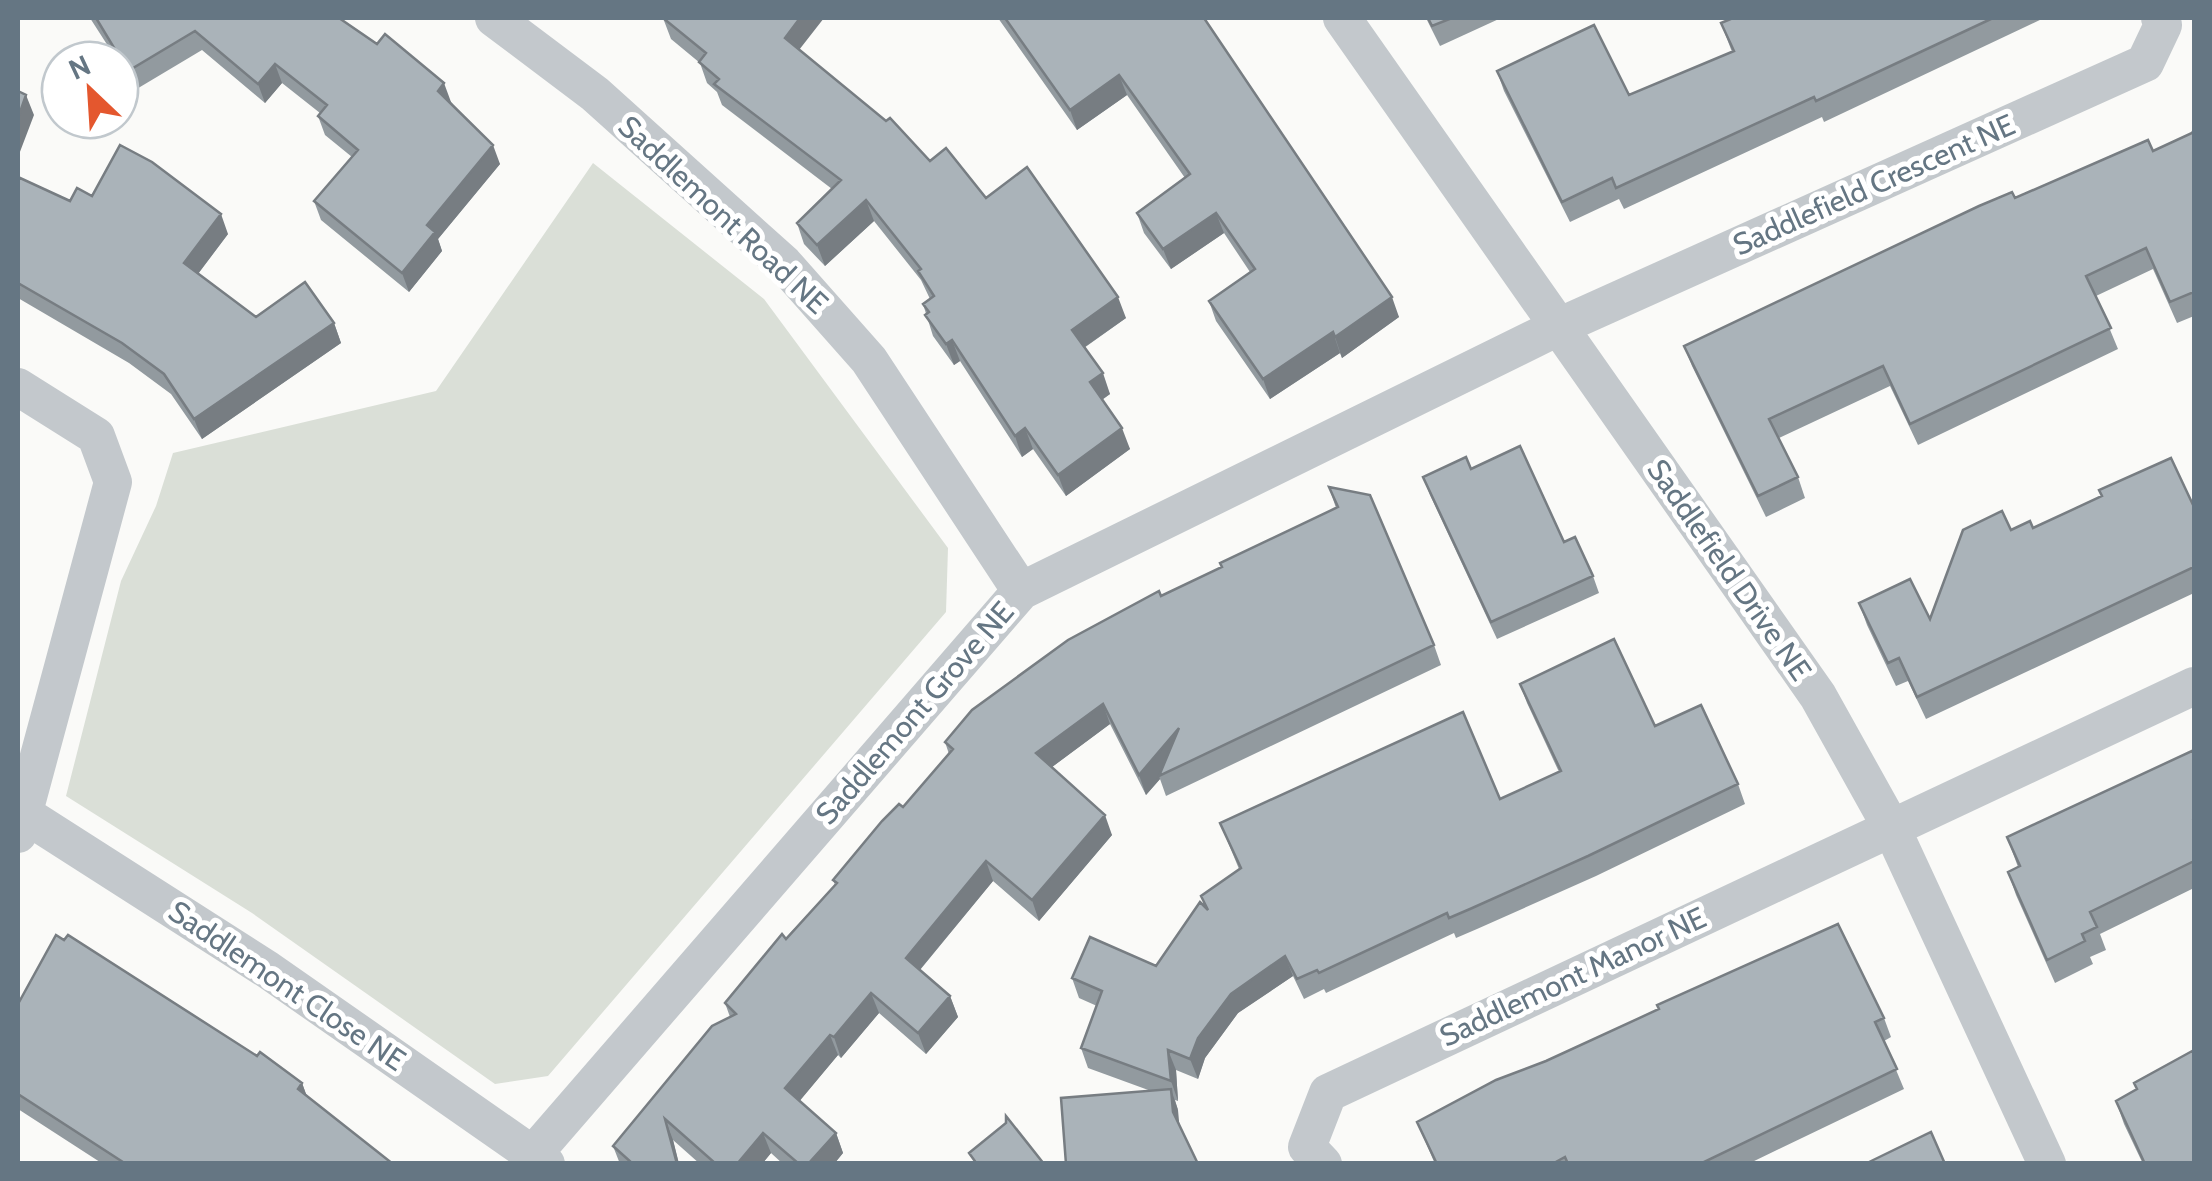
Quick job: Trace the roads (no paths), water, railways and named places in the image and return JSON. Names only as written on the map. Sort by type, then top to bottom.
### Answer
[{"type":"street","name":"Saddlemont Road NE","points":[[494,18],[595,94],[784,264],[869,360],[1020,591]]},
{"type":"street","name":"Saddlefield Drive NE","points":[[1342,18],[1818,696],[1891,827],[2047,1164]]},
{"type":"street","name":"Saddlefield Crescent NE","points":[[1558,327],[2145,63],[2164,24],[2160,18]]},
{"type":"street","name":"Saddlemont Grove NE","points":[[540,1158],[1020,591],[1558,327]]},
{"type":"street","points":[[18,387],[96,436],[113,482],[20,824]]},
{"type":"street","points":[[1891,827],[2194,686]]},
{"type":"street","name":"Saddlemont Close NE","points":[[20,824],[268,970],[540,1158]]},
{"type":"street","name":"Saddlemont Manor NE","points":[[1323,1164],[1307,1147],[1328,1093],[1891,827]]}]
